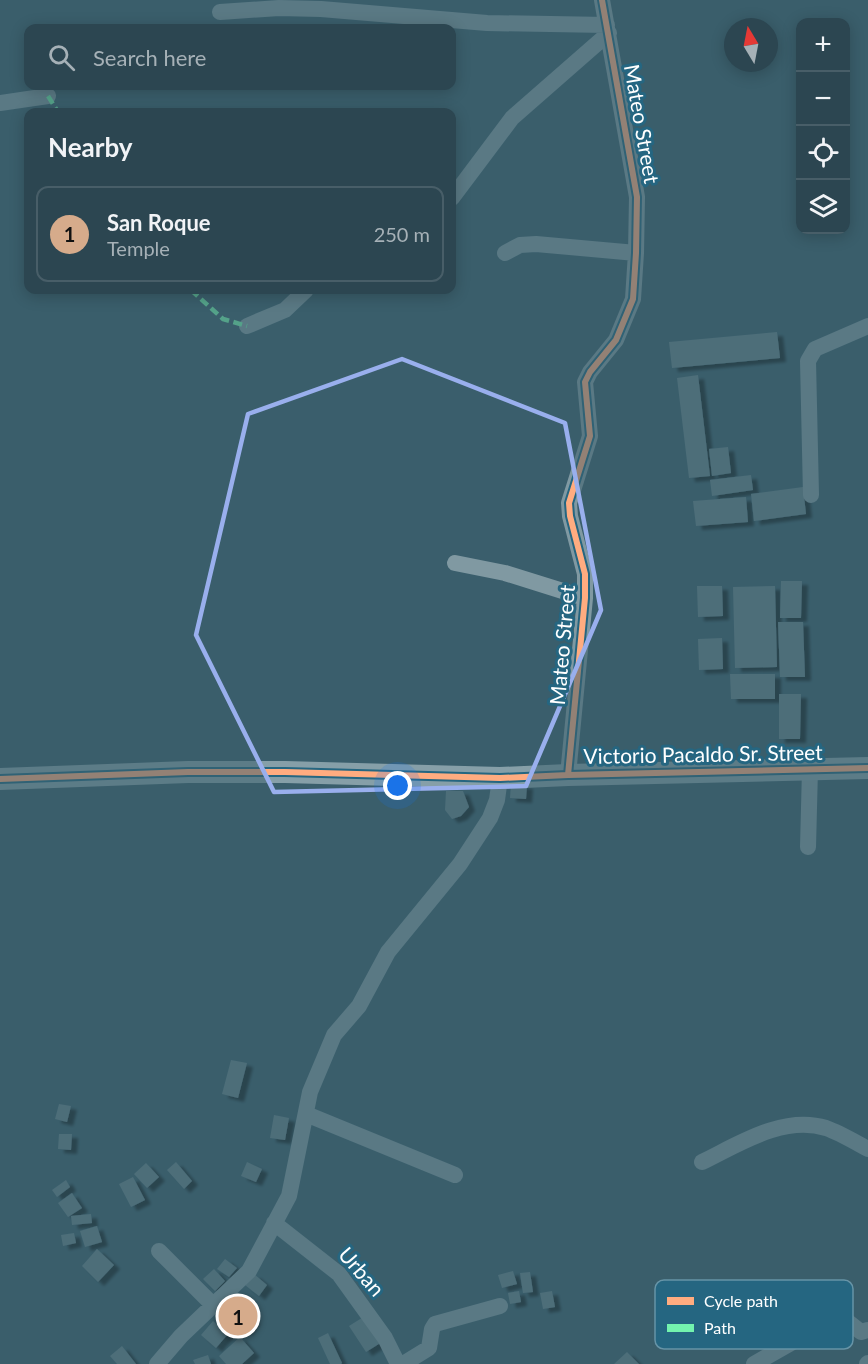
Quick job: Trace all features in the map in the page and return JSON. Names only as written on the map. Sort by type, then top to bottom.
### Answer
[{"type":"street","name":"Mateo Street","points":[[568,775],[585,598],[585,574],[570,516],[569,503],[590,436],[585,382],[590,372],[616,340],[633,299],[636,253],[637,197],[602,0]]},
{"type":"street","points":[[220,12],[279,8],[321,9],[608,29]]},
{"type":"street","points":[[456,193],[512,118],[608,29]]},
{"type":"street","points":[[0,103],[48,96]]},
{"type":"street","points":[[506,254],[520,245],[536,244],[636,253]]},
{"type":"street","points":[[247,326],[285,310],[302,294]]},
{"type":"street","points":[[811,495],[808,361],[815,349],[868,326]]},
{"type":"street","points":[[455,563],[506,573],[585,598]]},
{"type":"street","name":"Victorio Pacaldo Sr. Street","points":[[0,779],[188,772],[285,772],[500,778],[868,768]]},
{"type":"street","points":[[808,847],[810,769]]},
{"type":"street","points":[[157,1364],[249,1270],[288,1196],[310,1092],[334,1035],[359,1006],[388,952],[460,864],[490,818],[500,778]]},
{"type":"street","points":[[306,1114],[455,1175]]},
{"type":"street","points":[[702,1162],[755,1136],[794,1124],[826,1128],[868,1149]]},
{"type":"street","name":"Urban","points":[[274,1223],[339,1274],[385,1338],[400,1364]]},
{"type":"street","points":[[159,1251],[213,1305]]},
{"type":"street","points":[[400,1364],[429,1348],[435,1324],[500,1306]]},
{"type":"street","points":[[853,1326],[861,1332],[868,1330]]},
{"type":"street","points":[[754,1364],[780,1349]]},
{"type":"highlighted area","points":[[402,359],[565,423],[601,610],[526,786],[274,792],[196,635],[248,414]]},
{"type":"building","points":[[777,332],[780,358],[672,368],[669,342]]},
{"type":"building","points":[[698,375],[710,476],[689,478],[677,378]]},
{"type":"building","points":[[728,447],[731,473],[712,476],[709,449]]},
{"type":"building","points":[[751,475],[753,490],[712,496],[710,480]]},
{"type":"building","points":[[803,487],[806,514],[754,521],[751,494]]},
{"type":"building","points":[[746,497],[748,522],[696,526],[693,501]]},
{"type":"building","points":[[781,581],[802,581],[801,618],[780,618]]},
{"type":"building","points":[[697,586],[722,586],[723,616],[698,617]]},
{"type":"building","points":[[775,586],[777,667],[735,668],[733,587]]},
{"type":"building","points":[[778,622],[803,622],[805,677],[780,677]]},
{"type":"building","points":[[722,638],[723,669],[699,670],[698,639]]},
{"type":"building","points":[[730,674],[775,674],[775,699],[731,699]]},
{"type":"building","points":[[779,694],[801,694],[800,739],[779,739]]},
{"type":"building","points":[[511,784],[527,785],[526,799],[510,798]]},
{"type":"building","points":[[446,791],[463,791],[469,807],[461,816],[452,819],[445,810]]},
{"type":"building","points":[[231,1060],[247,1063],[238,1098],[222,1094]]},
{"type":"building","points":[[59,1104],[71,1106],[67,1122],[55,1119]]},
{"type":"building","points":[[274,1115],[289,1118],[285,1140],[270,1138]]},
{"type":"building","points":[[59,1134],[72,1134],[71,1150],[58,1149]]},
{"type":"building","points":[[176,1162],[192,1181],[184,1189],[167,1170]]},
{"type":"building","points":[[247,1162],[262,1169],[256,1182],[241,1176]]},
{"type":"building","points":[[146,1163],[159,1177],[147,1188],[134,1174]]},
{"type":"building","points":[[133,1177],[145,1200],[131,1207],[119,1184]]},
{"type":"building","points":[[66,1180],[70,1187],[57,1197],[52,1190]]},
{"type":"building","points":[[72,1193],[82,1208],[68,1217],[58,1203]]},
{"type":"building","points":[[91,1214],[92,1223],[72,1225],[71,1216]]},
{"type":"building","points":[[97,1226],[102,1242],[85,1247],[80,1231]]},
{"type":"building","points":[[74,1233],[76,1243],[63,1246],[61,1235]]},
{"type":"building","points":[[97,1249],[114,1265],[98,1282],[82,1266]]},
{"type":"building","points":[[225,1259],[237,1268],[229,1277],[217,1269]]},
{"type":"building","points":[[214,1269],[225,1281],[215,1291],[203,1279]]},
{"type":"building","points":[[513,1271],[517,1284],[502,1288],[498,1275]]},
{"type":"building","points":[[530,1272],[533,1292],[523,1293],[520,1273]]},
{"type":"building","points":[[254,1274],[267,1285],[259,1296],[245,1285]]},
{"type":"building","points":[[519,1291],[521,1302],[510,1304],[508,1293]]},
{"type":"building","points":[[552,1291],[555,1307],[543,1309],[540,1293]]},
{"type":"building","points":[[230,1301],[254,1320],[246,1331],[222,1312]]},
{"type":"building","points":[[365,1316],[382,1342],[366,1352],[349,1326]]},
{"type":"building","points":[[213,1321],[228,1334],[216,1348],[201,1335]]},
{"type":"building","points":[[328,1333],[341,1364],[330,1364],[318,1338]]},
{"type":"building","points":[[240,1337],[254,1353],[242,1364],[226,1364],[219,1356]]},
{"type":"building","points":[[122,1346],[136,1364],[117,1364],[110,1356]]},
{"type":"building","points":[[627,1352],[639,1364],[614,1364]]},
{"type":"building","points":[[208,1355],[211,1364],[195,1364],[193,1360]]},
{"type":"marked path","points":[[48,96],[56,108]]},
{"type":"marked path","points":[[195,294],[223,319],[247,326]]},
{"type":"cycle path","points":[[568,775],[585,598],[585,574],[570,516],[569,503],[590,436],[585,382],[590,372],[616,340],[633,299],[636,253],[637,197],[602,0]]},
{"type":"cycle path","points":[[0,779],[188,772],[285,772],[500,778],[868,768]]},
{"type":"place","name":"San Roque","points":[[238,1316]]}]
